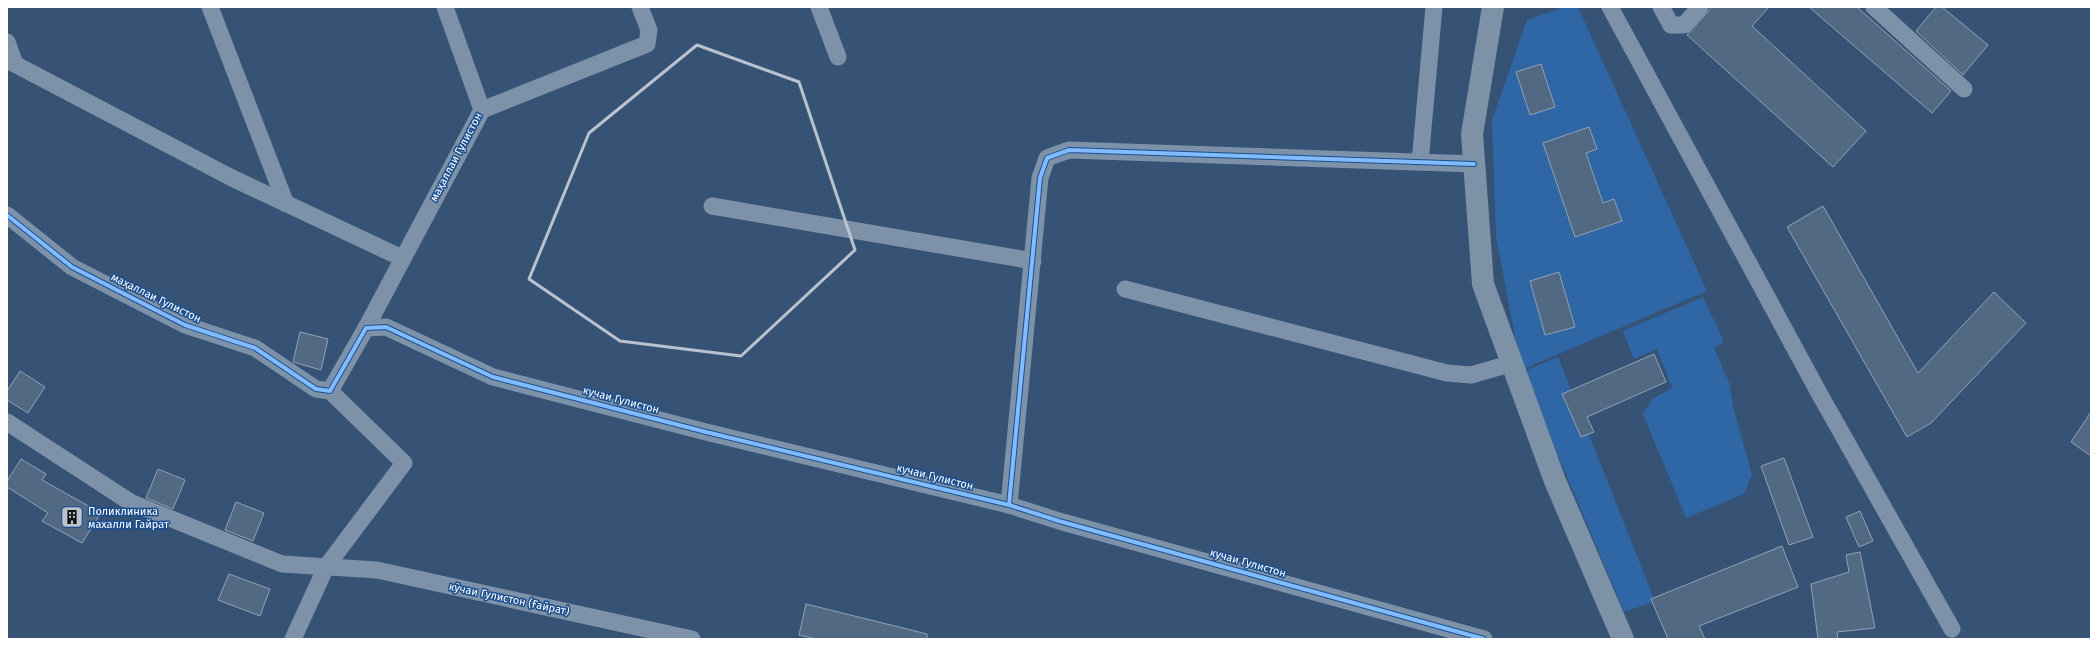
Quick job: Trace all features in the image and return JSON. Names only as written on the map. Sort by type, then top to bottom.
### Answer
[{"type":"highway","points":[[1493,7],[1472,134],[1483,284],[1555,481],[1623,639]]},
{"type":"street","points":[[210,7],[286,204]]},
{"type":"street","name":"маҳаллаи Гулистон","points":[[330,391],[366,328],[482,110],[445,7]]},
{"type":"street","points":[[482,110],[647,44],[649,30],[640,7]]},
{"type":"street","points":[[819,7],[838,57]]},
{"type":"street","points":[[1420,162],[1434,7]]},
{"type":"street","points":[[1610,7],[1819,393],[1952,629]]},
{"type":"street","points":[[1661,7],[1671,25],[1684,25],[1700,7]]},
{"type":"street","points":[[1874,7],[1964,89]]},
{"type":"street","points":[[7,42],[11,62],[230,177],[402,258]]},
{"type":"street","points":[[1009,505],[1040,178],[1047,158],[1069,150],[1474,164]]},
{"type":"street","points":[[712,206],[1032,261]]},
{"type":"street","name":"маҳаллаи Гулистон","points":[[7,215],[72,267],[185,325],[255,348],[316,389],[330,391],[404,463],[326,567]]},
{"type":"street","points":[[1125,289],[1447,372],[1471,376],[1513,363]]},
{"type":"street","name":"кучаи Гулистон","points":[[366,328],[386,327],[493,376],[699,430],[1009,505],[1059,521],[1484,639]]},
{"type":"street","points":[[7,422],[130,502],[282,564],[326,567],[293,639]]},
{"type":"street","name":"кӯчаи Гулистон (Ғайрат)","points":[[326,567],[377,570],[692,639]]},
{"type":"highlighted area","points":[[697,45],[799,82],[855,250],[741,356],[620,341],[529,279],[589,133]]},
{"type":"shaded area","points":[[1564,7],[1578,7],[1707,291],[1521,370],[1496,236],[1492,120],[1527,20]]},
{"type":"shaded area","points":[[1703,297],[1724,342],[1714,348],[1729,382],[1734,410],[1752,475],[1744,494],[1686,518],[1643,414],[1652,399],[1672,388],[1657,349],[1634,359],[1623,331]]},
{"type":"shaded area","points":[[1558,357],[1655,601],[1624,612],[1523,372]]},
{"type":"building","points":[[1712,7],[1769,7],[1752,26],[1866,131],[1833,167],[1687,35]]},
{"type":"building","points":[[1809,7],[1857,7],[1951,91],[1932,113]]},
{"type":"building","points":[[1936,7],[1942,7],[1988,45],[1963,75],[1916,31]]},
{"type":"building","points":[[1541,64],[1555,107],[1530,115],[1516,72]]},
{"type":"building","points":[[1589,127],[1597,149],[1586,153],[1603,203],[1614,199],[1622,221],[1575,237],[1543,143]]},
{"type":"building","points":[[1823,206],[1918,373],[1994,292],[2026,323],[1931,423],[1907,437],[1787,227]]},
{"type":"building","points":[[1559,272],[1575,327],[1545,335],[1530,281]]},
{"type":"building","points":[[300,332],[328,339],[321,370],[293,362]]},
{"type":"building","points":[[1654,354],[1666,382],[1587,417],[1594,432],[1581,437],[1562,394]]},
{"type":"building","points":[[20,371],[45,387],[28,413],[7,400],[7,391]]},
{"type":"building","points":[[2091,412],[2091,456],[2071,442]]},
{"type":"building","points":[[1784,458],[1813,537],[1789,545],[1761,466]]},
{"type":"building","points":[[21,459],[46,474],[42,480],[101,513],[82,543],[42,521],[48,513],[7,487],[7,481]]},
{"type":"building","points":[[158,469],[185,480],[173,509],[146,498]]},
{"type":"building","points":[[236,502],[264,513],[253,541],[225,530]]},
{"type":"building","points":[[1860,511],[1873,541],[1859,547],[1846,517]]},
{"type":"building","points":[[1782,546],[1798,587],[1699,626],[1705,639],[1668,639],[1651,599]]},
{"type":"building","points":[[1860,552],[1875,628],[1837,632],[1838,639],[1818,639],[1811,584],[1849,572],[1846,555]]},
{"type":"building","points":[[229,574],[270,589],[260,616],[218,600]]},
{"type":"building","points":[[806,604],[927,634],[927,639],[816,639],[799,635]]},
{"type":"cycle path","points":[[1009,505],[1040,178],[1047,158],[1069,150],[1474,164]]},
{"type":"cycle path","points":[[7,215],[72,267],[185,325],[255,348],[316,389],[330,391],[366,328],[386,327],[493,377],[706,432],[1009,505],[1059,521],[1484,639]]},
{"type":"place","name":"Поликлиника махалли Гайрат","points":[[72,517]]}]
